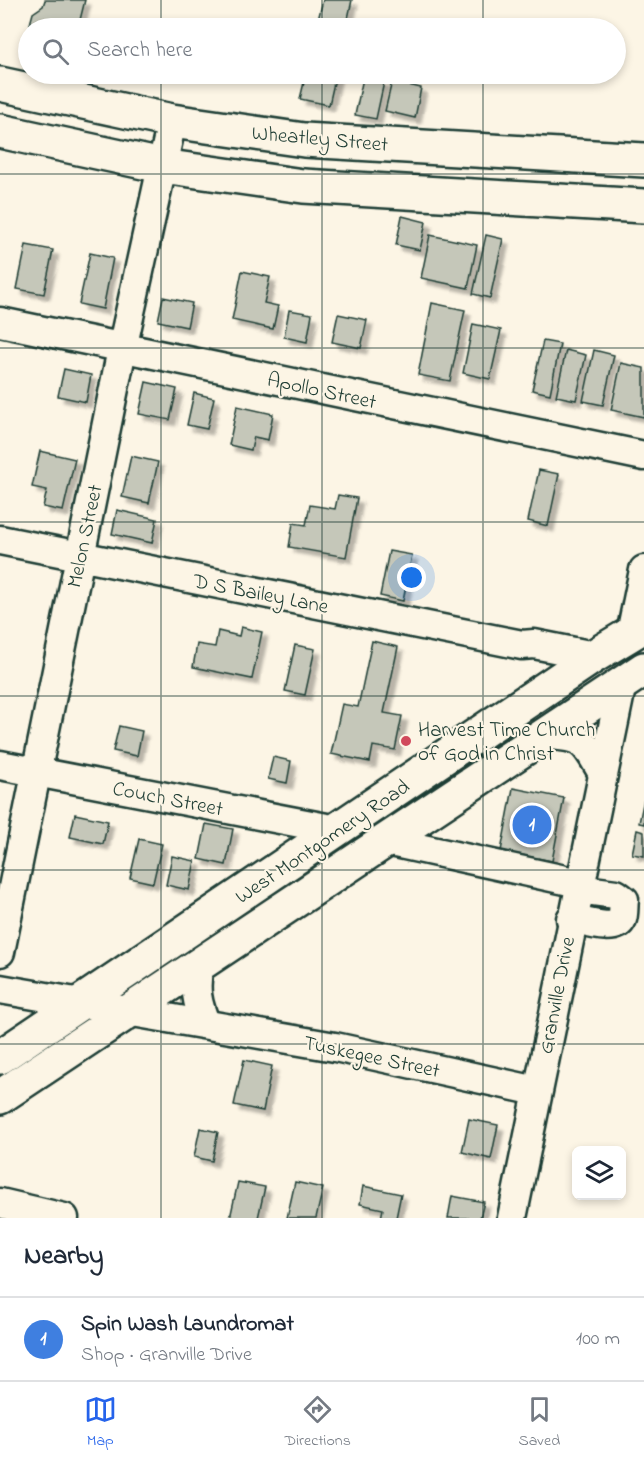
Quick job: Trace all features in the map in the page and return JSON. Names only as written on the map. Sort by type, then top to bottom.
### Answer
[{"type":"main road","name":"Wheatley Street","points":[[0,84],[172,121],[304,140],[644,160]]},
{"type":"main road","points":[[0,131],[162,166],[303,186],[644,206]]},
{"type":"main road","points":[[420,193],[423,147]]},
{"type":"main road","name":"West Montgomery Road","points":[[0,1056],[83,1003],[594,656],[638,630]]},
{"type":"main road","name":"West Montgomery Road","points":[[0,1097],[633,676]]},
{"type":"main road","points":[[337,831],[354,862]]},
{"type":"street","name":"Melon Street","points":[[0,952],[122,349],[172,121]]},
{"type":"street","name":"Apollo Street","points":[[0,322],[644,456]]},
{"type":"street","name":"D S Bailey Lane","points":[[0,540],[522,645],[534,644],[594,656]]},
{"type":"street","points":[[638,630],[644,571]]},
{"type":"street","points":[[522,645],[534,655],[542,669],[542,679],[535,697]]},
{"type":"street","name":"Granville Drive","points":[[512,1218],[602,772],[633,676]]},
{"type":"street","points":[[544,735],[572,736],[588,748],[602,772]]},
{"type":"street","name":"Couch Street","points":[[0,765],[337,831]]},
{"type":"street","points":[[386,841],[616,894],[624,900],[622,919],[618,924],[609,926],[571,919]]},
{"type":"street","points":[[199,966],[195,983],[198,1006],[206,1024]]},
{"type":"street","name":"Tuskegee Street","points":[[0,989],[335,1047],[537,1091]]},
{"type":"street","points":[[0,1203],[64,1218]]},
{"type":"building","points":[[45,0],[85,0],[80,18],[32,18],[33,13],[43,6]]},
{"type":"building","points":[[323,0],[352,0],[348,18],[318,18]]},
{"type":"building","points":[[304,84],[334,84],[329,105],[300,99]]},
{"type":"building","points":[[362,84],[384,84],[376,119],[355,115]]},
{"type":"building","points":[[391,84],[421,88],[415,118],[385,111]]},
{"type":"building","points":[[402,216],[426,222],[420,250],[396,245]]},
{"type":"building","points":[[430,235],[477,245],[468,288],[421,278]]},
{"type":"building","points":[[486,235],[503,239],[490,298],[473,294]]},
{"type":"building","points":[[26,245],[53,250],[44,294],[17,289]]},
{"type":"building","points":[[90,253],[113,258],[103,309],[79,304]]},
{"type":"building","points":[[242,271],[270,277],[264,303],[278,306],[273,329],[232,320]]},
{"type":"building","points":[[163,297],[192,303],[187,327],[158,321]]},
{"type":"building","points":[[432,303],[465,310],[450,381],[418,375]]},
{"type":"building","points":[[289,310],[312,314],[307,342],[284,337]]},
{"type":"building","points":[[338,314],[367,320],[361,348],[332,342]]},
{"type":"building","points":[[473,324],[501,330],[490,379],[463,373]]},
{"type":"building","points":[[543,341],[560,344],[550,394],[532,390]]},
{"type":"building","points":[[566,350],[586,355],[576,400],[556,396]]},
{"type":"building","points":[[594,350],[614,355],[603,405],[583,401]]},
{"type":"building","points":[[621,363],[644,368],[644,417],[611,410]]},
{"type":"building","points":[[64,369],[91,375],[86,402],[58,396]]},
{"type":"building","points":[[146,382],[177,389],[170,420],[139,414]]},
{"type":"building","points":[[194,393],[214,398],[207,429],[187,425]]},
{"type":"building","points":[[237,406],[273,414],[268,440],[254,437],[251,450],[229,445]]},
{"type":"building","points":[[40,451],[75,459],[63,511],[43,507],[47,490],[32,487]]},
{"type":"building","points":[[131,456],[158,462],[149,503],[122,497]]},
{"type":"building","points":[[539,470],[559,474],[548,526],[528,521]]},
{"type":"building","points":[[338,495],[357,498],[346,557],[289,547],[293,523],[306,525],[310,505],[335,509]]},
{"type":"building","points":[[117,510],[157,519],[152,543],[112,534]]},
{"type":"building","points":[[389,551],[412,555],[403,601],[380,596]]},
{"type":"building","points":[[241,627],[262,632],[252,679],[193,667],[197,644],[215,647],[218,631],[239,636]]},
{"type":"building","points":[[372,641],[398,647],[384,713],[402,716],[395,750],[373,746],[370,762],[331,754],[342,704],[358,707]]},
{"type":"building","points":[[295,645],[315,649],[305,695],[285,691]]},
{"type":"building","points":[[119,726],[142,731],[137,756],[113,751]]},
{"type":"building","points":[[273,757],[291,761],[287,783],[268,779]]},
{"type":"building","points":[[513,788],[564,798],[552,861],[501,851]]},
{"type":"building","points":[[644,799],[644,824],[639,823]]},
{"type":"building","points":[[75,814],[108,821],[103,844],[70,837]]},
{"type":"building","points":[[206,824],[233,829],[226,865],[199,859]]},
{"type":"building","points":[[637,830],[644,832],[644,856],[632,854]]},
{"type":"building","points":[[139,839],[162,844],[153,883],[130,878]]},
{"type":"building","points":[[172,856],[195,861],[189,890],[166,885]]},
{"type":"building","points":[[244,1060],[272,1066],[263,1111],[234,1105]]},
{"type":"building","points":[[469,1119],[498,1125],[491,1159],[462,1152]]},
{"type":"building","points":[[200,1128],[218,1132],[212,1161],[194,1157]]},
{"type":"building","points":[[238,1182],[265,1187],[258,1218],[230,1218]]},
{"type":"building","points":[[295,1182],[323,1188],[316,1218],[287,1218]]},
{"type":"building","points":[[363,1186],[401,1194],[396,1218],[381,1218],[383,1209],[360,1204]]},
{"type":"building","points":[[452,1196],[484,1202],[480,1218],[448,1218]]},
{"type":"place","name":"Harvest Time Church of God in Christ","points":[[406,741]]},
{"type":"place","name":"Spin Wash Laundromat","points":[[532,825]]}]
